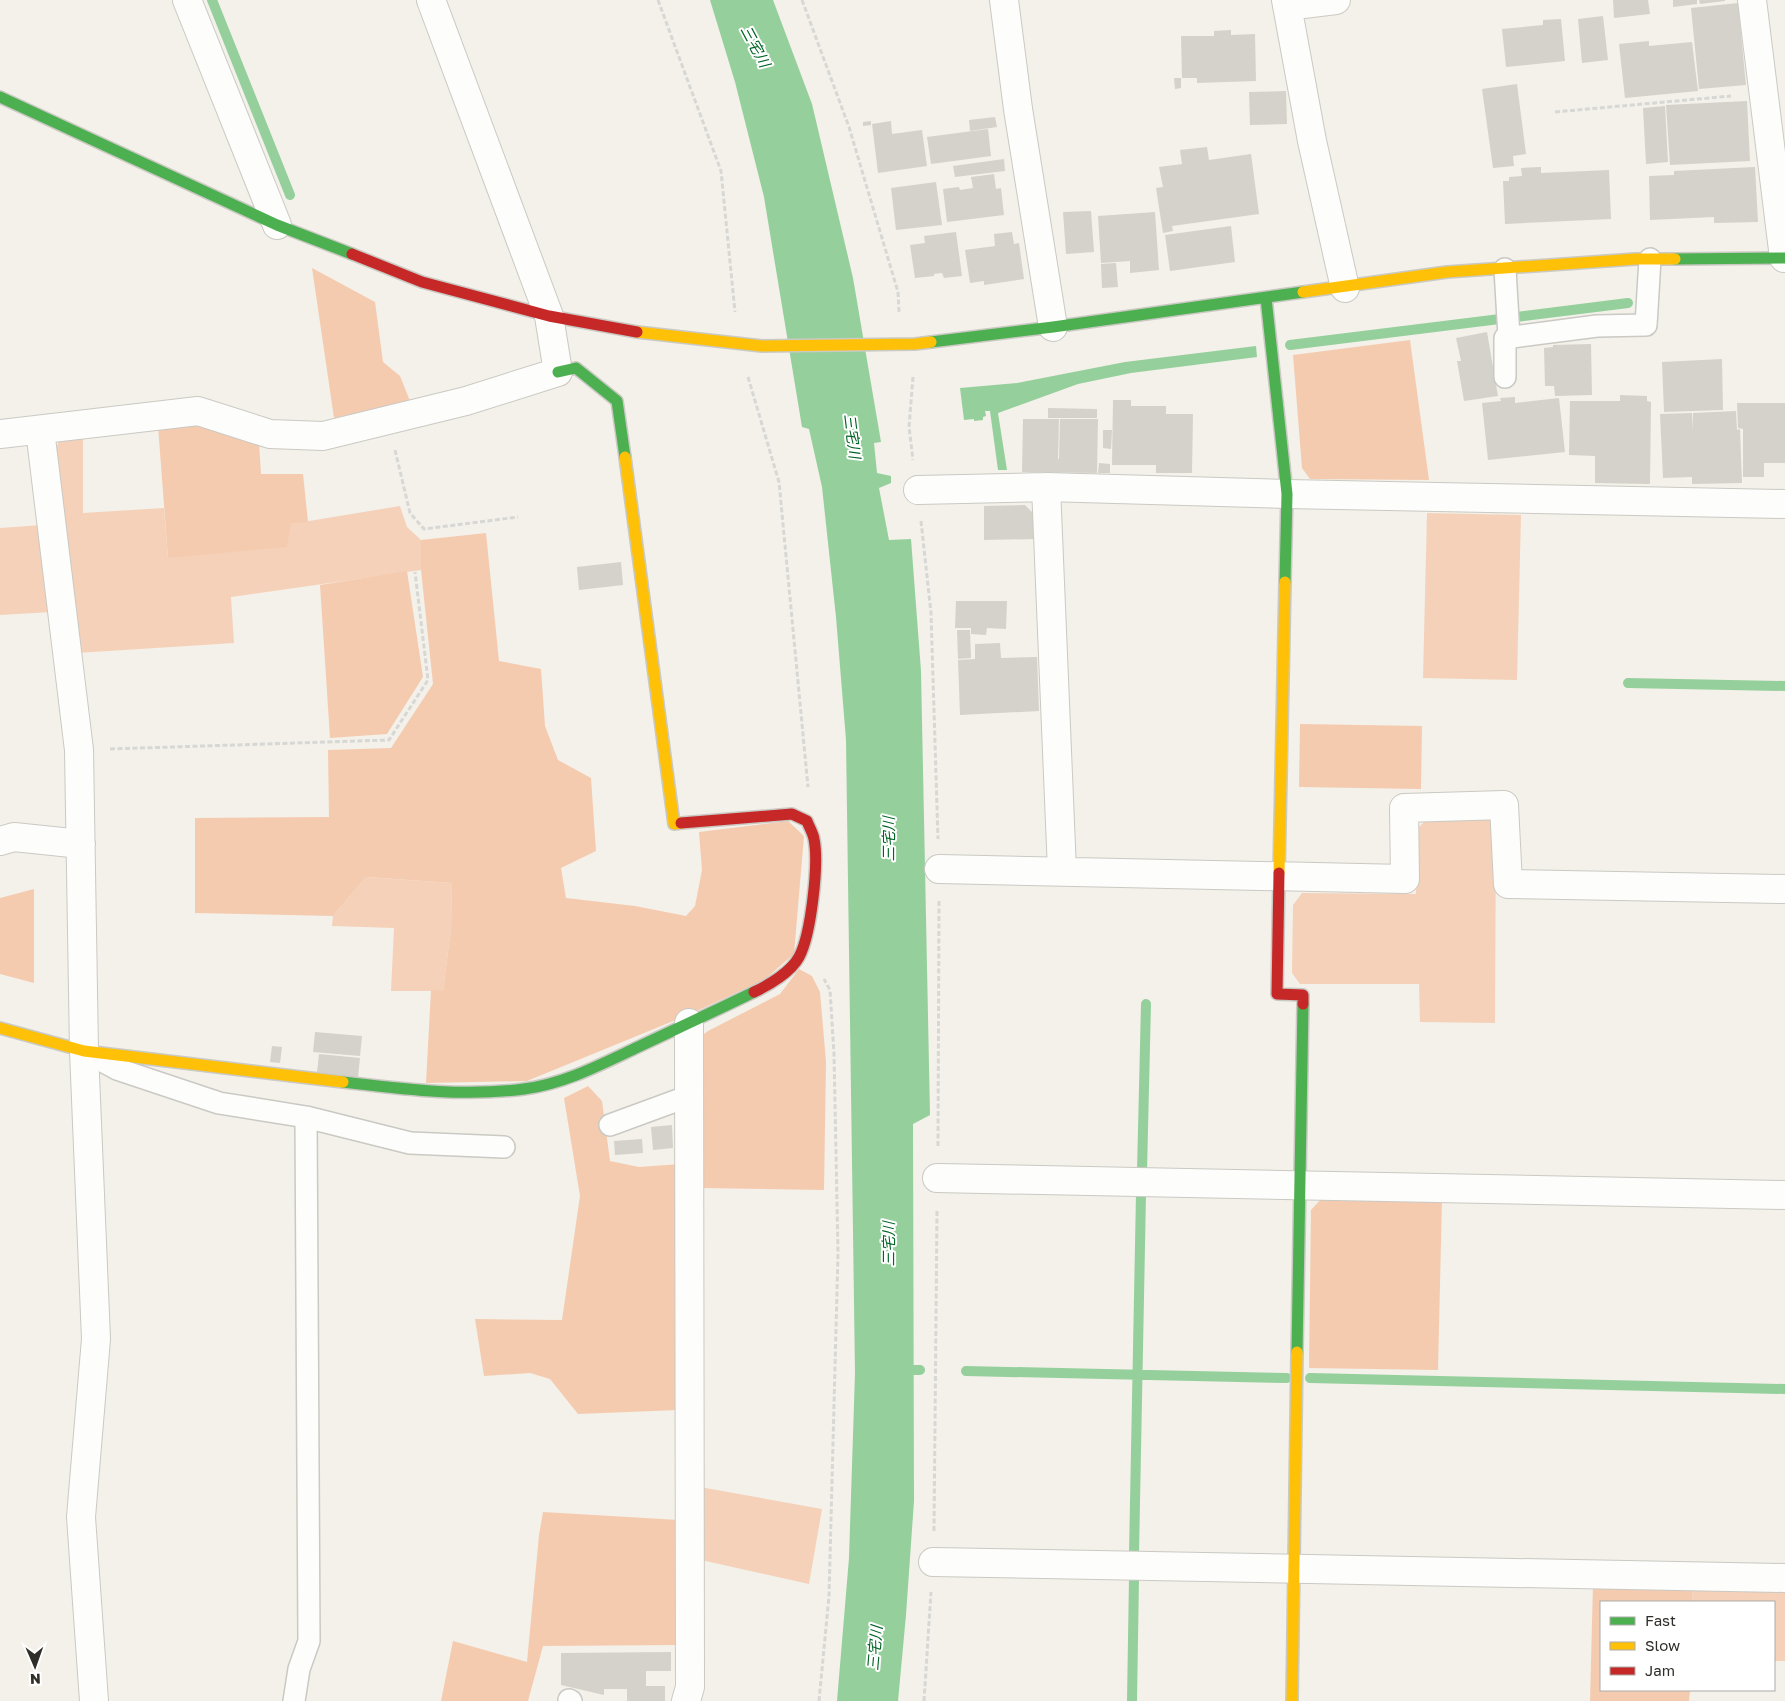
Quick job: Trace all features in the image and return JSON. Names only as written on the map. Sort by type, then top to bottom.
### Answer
[{"type":"street","points":[[187,0],[277,225]]},
{"type":"street","points":[[431,0],[549,316],[558,372]]},
{"type":"street","points":[[1004,0],[1018,109],[1054,327]]},
{"type":"street","points":[[1336,0],[1286,3],[1312,141],[1344,288]]},
{"type":"street","points":[[0,97],[277,225],[422,282],[549,316],[634,332],[762,346],[916,344],[1344,288],[1446,272],[1650,259],[1784,258],[1752,0]]},
{"type":"street","points":[[1266,298],[1287,494],[1277,994],[1303,995],[1292,1701]]},
{"type":"street","points":[[0,434],[198,411],[270,434],[323,436],[466,401],[576,368],[617,401],[674,824],[792,814],[807,821],[814,839],[815,867],[810,927],[799,958],[774,983],[565,1079],[526,1089],[480,1093],[423,1091],[84,1051],[0,1028]]},
{"type":"street","points":[[40,430],[79,750],[84,1051],[96,1339],[81,1517],[94,1701]]},
{"type":"street","points":[[1046,487],[1062,872]]},
{"type":"street","points":[[918,490],[1046,487],[1785,504]]},
{"type":"street","points":[[939,869],[1405,879],[1404,808],[1504,805],[1508,884],[1785,889]]},
{"type":"street","points":[[0,842],[14,838],[81,844]]},
{"type":"street","points":[[686,1701],[690,1687],[690,1023]]},
{"type":"street","points":[[938,1178],[1785,1195]]},
{"type":"street","points":[[933,1562],[1785,1578]]},
{"type":"lane","points":[[1509,333],[1598,326],[1646,325],[1650,259]]},
{"type":"lane","points":[[1505,269],[1509,333],[1505,338],[1505,377]]},
{"type":"lane","points":[[84,1051],[117,1069],[218,1104],[306,1117],[410,1143],[504,1147]]},
{"type":"lane","points":[[610,1125],[689,1096]]},
{"type":"lane","points":[[294,1701],[299,1669],[309,1641],[306,1117]]},
{"type":"path","points":[[658,0],[722,171],[738,344],[779,482],[808,778],[807,821]]},
{"type":"path","points":[[802,0],[849,127],[898,292],[897,344]]},
{"type":"path","points":[[1555,112],[1763,94]]},
{"type":"path","points":[[916,344],[909,427],[932,613],[939,869],[938,1178],[933,1562],[924,1701]]},
{"type":"path","points":[[387,420],[410,513],[424,529],[518,517]]},
{"type":"path","points":[[79,750],[389,740],[428,680],[414,572]]},
{"type":"path","points":[[799,958],[820,971],[830,990],[834,1054],[838,1252],[829,1596],[819,1701]]},
{"type":"shaded area","points":[[312,268],[375,302],[383,362],[400,376],[410,401],[334,418]]},
{"type":"shaded area","points":[[1410,340],[1429,480],[1310,479],[1302,468],[1293,355]]},
{"type":"shaded area","points":[[201,422],[259,442],[261,474],[303,474],[308,522],[291,524],[287,547],[168,558],[158,426]]},
{"type":"shaded area","points":[[83,436],[83,513],[164,508],[168,558],[291,524],[400,506],[407,527],[421,540],[421,570],[231,597],[234,643],[77,653],[56,449],[60,438]]},
{"type":"shaded area","points":[[1427,513],[1521,515],[1517,680],[1423,678]]},
{"type":"shaded area","points":[[43,525],[51,612],[0,615],[0,528]]},
{"type":"shaded area","points":[[486,533],[499,661],[541,669],[545,726],[558,760],[591,778],[596,851],[561,868],[566,898],[635,906],[686,916],[695,906],[702,870],[699,832],[788,821],[804,836],[794,954],[764,980],[688,1015],[527,1081],[426,1083],[431,990],[443,991],[451,928],[452,883],[366,877],[333,916],[195,913],[195,818],[329,817],[328,750],[391,748],[433,684],[421,570],[421,540]]},
{"type":"shaded area","points":[[407,571],[423,677],[387,734],[330,738],[320,585]]},
{"type":"shaded area","points":[[1300,724],[1422,726],[1421,789],[1299,787]]},
{"type":"shaded area","points":[[1486,817],[1496,824],[1495,1023],[1420,1022],[1419,984],[1300,984],[1292,973],[1293,905],[1302,893],[1416,894],[1417,829],[1427,819]]},
{"type":"shaded area","points":[[366,877],[452,883],[451,928],[443,991],[391,991],[394,928],[332,926],[333,916]]},
{"type":"shaded area","points":[[34,889],[34,983],[0,974],[0,898]]},
{"type":"shaded area","points":[[799,969],[812,976],[820,992],[826,1062],[824,1190],[702,1188],[700,1037],[780,994]]},
{"type":"shaded area","points":[[588,1086],[602,1101],[610,1161],[639,1167],[681,1164],[678,1410],[578,1414],[550,1379],[530,1373],[484,1376],[475,1319],[562,1320],[580,1196],[564,1098]]},
{"type":"shaded area","points":[[1323,1197],[1442,1199],[1438,1370],[1309,1368],[1311,1210]]},
{"type":"shaded area","points":[[700,1487],[822,1509],[809,1584],[701,1560]]},
{"type":"shaded area","points":[[543,1512],[679,1520],[680,1645],[543,1646],[528,1701],[441,1701],[453,1641],[527,1662],[539,1535]]},
{"type":"shaded area","points":[[1593,1584],[1693,1585],[1692,1601],[1600,1601],[1600,1691],[1690,1691],[1689,1701],[1590,1701]]},
{"type":"shaded area","points":[[1693,1585],[1785,1588],[1785,1661],[1775,1661],[1775,1601],[1692,1601]]},
{"type":"water","name":"三宅川","points":[[710,0],[773,0],[812,104],[853,278],[881,442],[874,443],[877,473],[891,476],[891,483],[879,488],[889,540],[911,539],[921,671],[930,1115],[913,1124],[914,1501],[898,1701],[837,1701],[849,1558],[855,1373],[846,740],[836,617],[822,487],[809,429],[802,427],[764,197],[735,82]]},
{"type":"water","points":[[1256,346],[1257,357],[1131,373],[1078,384],[998,413],[1007,470],[998,470],[990,411],[985,411],[986,416],[983,417],[983,420],[964,420],[960,388],[1017,383],[1125,362]]},
{"type":"building","points":[[1613,0],[1648,0],[1650,14],[1614,18]]},
{"type":"building","points":[[1673,0],[1697,0],[1697,4],[1673,7]]},
{"type":"building","points":[[1699,0],[1725,0],[1725,1],[1700,4]]},
{"type":"building","points":[[1738,3],[1746,85],[1699,89],[1691,8]]},
{"type":"building","points":[[1603,16],[1608,60],[1582,63],[1578,19]]},
{"type":"building","points":[[1561,19],[1565,61],[1506,67],[1502,29],[1543,25],[1543,20]]},
{"type":"building","points":[[1231,30],[1231,35],[1255,34],[1256,81],[1197,83],[1197,78],[1182,78],[1181,36],[1214,36],[1214,31]]},
{"type":"building","points":[[1649,41],[1649,46],[1692,42],[1698,91],[1625,98],[1619,44]]},
{"type":"building","points":[[1174,78],[1181,78],[1181,88],[1175,89]]},
{"type":"building","points":[[1517,84],[1526,154],[1513,156],[1514,166],[1493,168],[1482,89]]},
{"type":"building","points":[[1286,91],[1287,124],[1250,125],[1249,92]]},
{"type":"building","points":[[1747,101],[1750,161],[1670,165],[1666,105]]},
{"type":"building","points":[[1665,106],[1668,162],[1646,164],[1643,108]]},
{"type":"building","points":[[995,117],[997,127],[970,131],[969,120]]},
{"type":"building","points":[[871,121],[871,125],[863,126],[863,122]]},
{"type":"building","points":[[891,121],[892,134],[922,130],[927,166],[878,173],[872,124]]},
{"type":"building","points":[[988,129],[991,156],[931,164],[927,137]]},
{"type":"building","points":[[1207,147],[1209,160],[1251,154],[1259,214],[1172,226],[1173,231],[1163,233],[1156,188],[1163,187],[1159,167],[1182,164],[1180,150]]},
{"type":"building","points":[[1004,159],[1005,171],[955,177],[953,166]]},
{"type":"building","points":[[1541,167],[1541,173],[1609,170],[1611,219],[1505,224],[1503,181],[1509,181],[1509,177],[1522,176],[1521,168]]},
{"type":"building","points":[[1755,167],[1758,222],[1714,223],[1714,217],[1650,220],[1649,176],[1674,175],[1674,171]]},
{"type":"building","points":[[994,174],[996,189],[1001,188],[1004,215],[947,222],[943,189],[959,187],[960,190],[973,188],[971,177]]},
{"type":"building","points":[[936,182],[942,225],[896,230],[891,188]]},
{"type":"building","points":[[1091,211],[1094,252],[1066,254],[1063,212]]},
{"type":"building","points":[[1155,212],[1159,270],[1130,273],[1130,261],[1101,263],[1098,216]]},
{"type":"building","points":[[1231,226],[1235,262],[1170,271],[1165,235]]},
{"type":"building","points":[[956,232],[962,276],[944,278],[942,273],[915,278],[910,245],[925,243],[924,236]]},
{"type":"building","points":[[1012,232],[1014,244],[1019,243],[1024,279],[984,285],[984,281],[970,283],[965,250],[995,246],[994,234]]},
{"type":"building","points":[[1116,263],[1118,287],[1102,288],[1101,264]]},
{"type":"building","points":[[1487,332],[1498,396],[1464,401],[1457,361],[1461,361],[1456,338]]},
{"type":"building","points":[[1591,344],[1592,395],[1555,396],[1554,386],[1545,386],[1544,348],[1553,347],[1553,345]]},
{"type":"building","points":[[1722,359],[1723,410],[1664,412],[1662,362]]},
{"type":"building","points":[[1620,395],[1647,396],[1647,401],[1651,402],[1650,484],[1595,483],[1595,456],[1569,455],[1570,401],[1620,401]]},
{"type":"building","points":[[1515,397],[1515,403],[1559,398],[1565,452],[1488,460],[1482,403],[1501,401],[1500,398]]},
{"type":"building","points":[[1113,400],[1131,400],[1131,406],[1166,406],[1166,414],[1193,414],[1192,473],[1156,473],[1156,465],[1112,465]]},
{"type":"building","points":[[1737,403],[1785,403],[1785,463],[1764,463],[1764,477],[1743,477],[1743,429],[1738,428]]},
{"type":"building","points":[[1048,408],[1097,409],[1097,418],[1048,418]]},
{"type":"building","points":[[1736,411],[1737,430],[1740,429],[1742,483],[1692,484],[1692,477],[1663,478],[1660,414],[1692,413],[1693,431],[1693,413]]},
{"type":"building","points":[[1023,419],[1059,419],[1059,459],[1060,419],[1098,419],[1097,473],[1022,472]]},
{"type":"building","points":[[1103,430],[1112,430],[1111,449],[1103,448]]},
{"type":"building","points":[[1099,463],[1110,464],[1110,473],[1098,473]]},
{"type":"building","points":[[1025,505],[1036,516],[1037,539],[984,540],[984,506]]},
{"type":"building","points":[[621,562],[623,585],[579,590],[577,567]]},
{"type":"building","points":[[956,601],[1007,601],[1006,629],[987,628],[986,635],[971,634],[971,628],[955,628]]},
{"type":"building","points":[[957,630],[970,630],[971,658],[958,659]]},
{"type":"building","points":[[1000,643],[1001,658],[1037,657],[1039,711],[960,715],[958,660],[975,659],[975,644]]},
{"type":"building","points":[[315,1032],[362,1036],[360,1056],[313,1052]]},
{"type":"building","points":[[272,1046],[282,1047],[280,1063],[270,1062]]},
{"type":"building","points":[[319,1054],[360,1058],[358,1077],[317,1072]]},
{"type":"building","points":[[672,1125],[673,1148],[653,1150],[651,1127]]},
{"type":"building","points":[[642,1139],[643,1153],[615,1155],[614,1141]]},
{"type":"building","points":[[671,1652],[671,1671],[646,1671],[646,1686],[665,1686],[665,1701],[627,1701],[627,1689],[604,1689],[604,1695],[561,1685],[561,1653]]},
{"type":"waterway","points":[[212,0],[290,195]]},
{"type":"waterway","points":[[1290,345],[1628,303]]},
{"type":"waterway","points":[[1628,683],[1785,686]]},
{"type":"waterway","points":[[1142,1171],[1146,1004]]},
{"type":"waterway","points":[[1134,1554],[1141,1194]]},
{"type":"waterway","points":[[901,1370],[920,1370]]},
{"type":"waterway","points":[[966,1371],[1287,1378]]},
{"type":"waterway","points":[[1310,1378],[1785,1389]]},
{"type":"waterway","points":[[1132,1701],[1134,1577]]},
{"type":"traffic: fast","points":[[0,97],[277,225],[352,254]]},
{"type":"traffic: fast","points":[[1675,259],[1785,258]]},
{"type":"traffic: fast","points":[[931,342],[1303,292]]},
{"type":"traffic: fast","points":[[1266,298],[1287,494],[1285,582]]},
{"type":"traffic: fast","points":[[558,372],[576,368],[617,401],[625,457]]},
{"type":"traffic: fast","points":[[343,1082],[456,1092],[524,1089],[554,1083],[597,1066],[754,992]]},
{"type":"traffic: fast","points":[[1297,1352],[1303,1004]]},
{"type":"traffic: slow","points":[[1303,292],[1447,272],[1636,259],[1675,259]]},
{"type":"traffic: slow","points":[[637,332],[762,346],[915,344],[931,342]]},
{"type":"traffic: slow","points":[[625,457],[674,824],[681,823]]},
{"type":"traffic: slow","points":[[1279,873],[1285,582]]},
{"type":"traffic: slow","points":[[0,1028],[84,1051],[343,1082]]},
{"type":"traffic: slow","points":[[1292,1701],[1297,1352]]},
{"type":"traffic: jam","points":[[352,254],[422,282],[549,316],[637,332]]},
{"type":"traffic: jam","points":[[681,823],[792,814],[807,821],[812,832],[815,850],[815,882],[803,947],[791,968],[773,982],[754,992]]},
{"type":"traffic: jam","points":[[1279,873],[1277,994],[1303,995],[1303,1004]]}]
